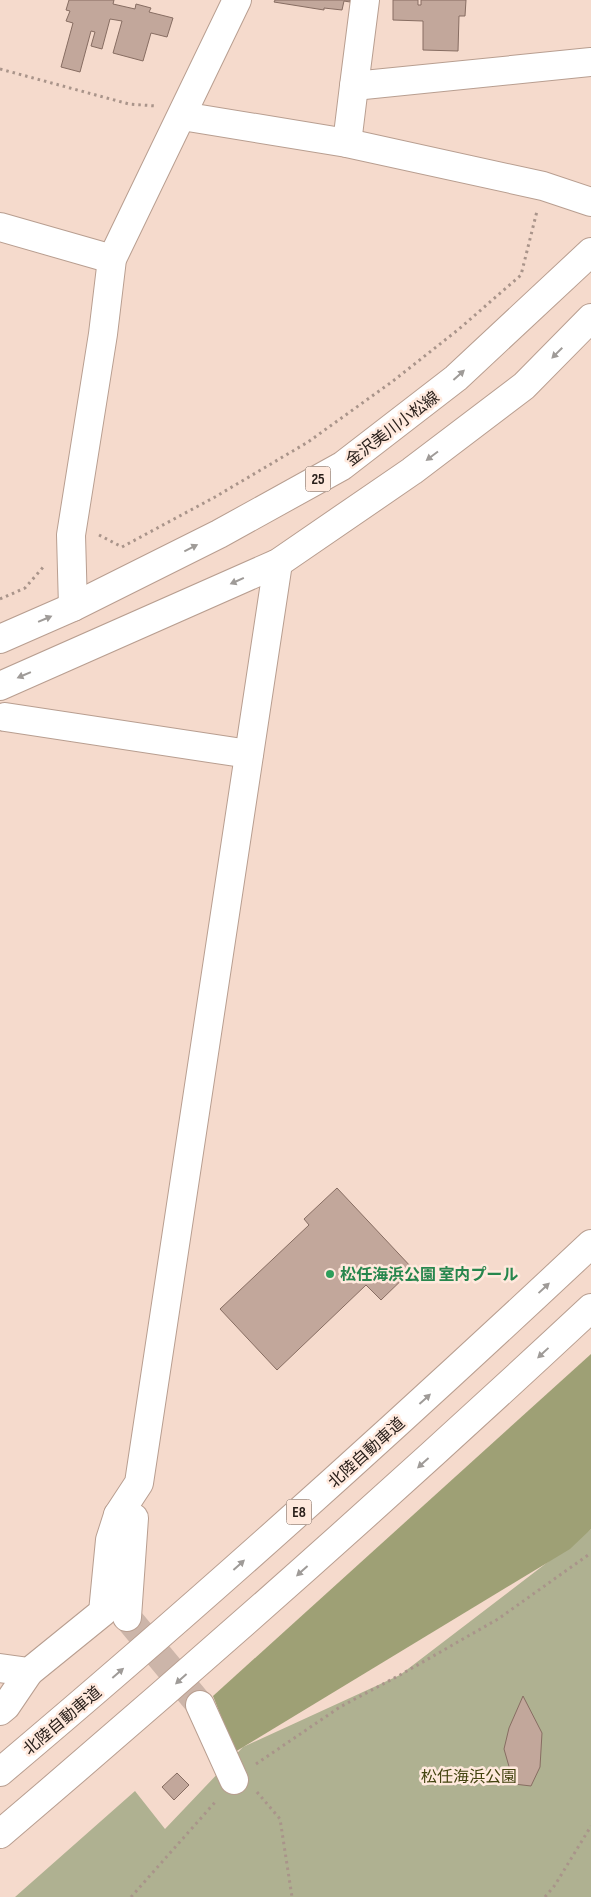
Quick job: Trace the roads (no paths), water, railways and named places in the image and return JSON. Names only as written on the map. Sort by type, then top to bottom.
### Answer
[{"type":"main road","points":[[73,607],[70,535],[103,334],[112,259],[237,0]]},
{"type":"main road","points":[[347,143],[365,0]]},
{"type":"main road","points":[[354,86],[591,62]]},
{"type":"main road","points":[[182,116],[347,143],[543,186],[591,202]]},
{"type":"main road","points":[[0,227],[112,259]]},
{"type":"main road","name":"金沢美川小松線","points":[[0,638],[73,607],[219,534],[342,466],[456,378],[591,252]]},
{"type":"main road","points":[[0,686],[278,563],[412,471],[524,386],[591,318]]},
{"type":"main road","points":[[0,1711],[6,1706],[28,1672],[103,1612],[110,1540],[118,1515],[139,1483],[278,563]]},
{"type":"main road","points":[[4,717],[249,754]]},
{"type":"main road","name":"北陸自動車道","points":[[0,1772],[119,1672],[433,1392],[591,1244]]},
{"type":"main road","points":[[0,1834],[157,1701],[466,1425],[591,1308]]},
{"type":"main road","points":[[118,1515],[134,1518],[127,1617]]},
{"type":"main road","points":[[0,1668],[28,1672]]},
{"type":"main road","points":[[200,1705],[238,1777]]},
{"type":"tunnel","points":[[127,1617],[200,1705]]},
{"type":"place","name":"松任海浜公園 室内プール","points":[[330,1274]]},
{"type":"park label","name":"松任海浜公園","points":[[469,1776]]}]
